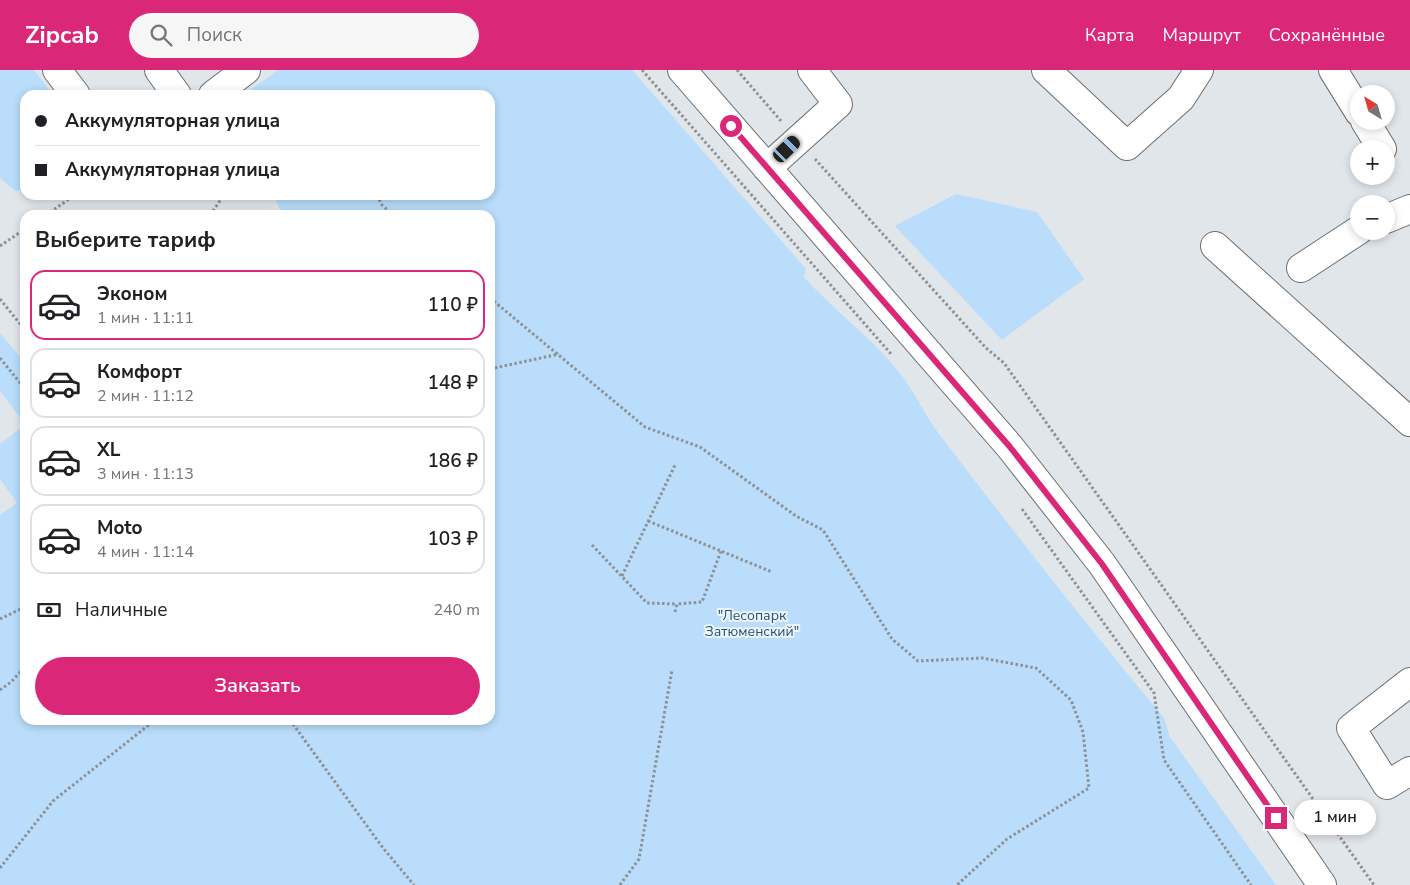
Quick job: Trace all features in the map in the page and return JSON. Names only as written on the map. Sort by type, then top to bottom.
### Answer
[{"type":"street","points":[[57,70],[72,90]]},
{"type":"street","points":[[159,70],[173,90]]},
{"type":"street","points":[[220,90],[246,70]]},
{"type":"street","points":[[682,70],[1010,447],[1102,564],[1322,885]]},
{"type":"street","points":[[767,168],[838,104],[812,70]]},
{"type":"street","points":[[1046,70],[1127,146],[1181,98],[1199,70]]},
{"type":"street","points":[[1333,70],[1350,97]]},
{"type":"street","points":[[1395,215],[1410,209]]},
{"type":"street","points":[[1301,268],[1350,236]]},
{"type":"street","points":[[1215,246],[1410,422]]},
{"type":"street","points":[[1410,682],[1351,728],[1386,785],[1410,771]]},
{"type":"path","points":[[642,70],[897,361]]},
{"type":"path","points":[[737,70],[797,140],[986,348],[1004,363],[1374,885]]},
{"type":"path","points":[[53,210],[68,200]]},
{"type":"path","points":[[380,200],[388,210]]},
{"type":"path","points":[[0,246],[20,232]]},
{"type":"path","points":[[0,299],[20,324]]},
{"type":"path","points":[[495,302],[645,427],[700,447],[796,516],[823,530],[892,639],[918,661],[982,658],[1036,668],[1071,700],[1083,732],[1090,788],[1007,839],[957,885]]},
{"type":"path","points":[[495,368],[559,354]]},
{"type":"path","points":[[0,358],[20,382]]},
{"type":"path","points":[[622,576],[676,465]]},
{"type":"path","points":[[1016,501],[1154,693],[1164,760],[1251,885]]},
{"type":"path","points":[[648,521],[772,572]]},
{"type":"path","points":[[592,545],[647,603],[676,604],[702,602],[721,551]]},
{"type":"path","points":[[675,612],[676,604]]},
{"type":"path","points":[[0,619],[20,609]]},
{"type":"path","points":[[620,885],[639,859],[672,670]]},
{"type":"path","points":[[0,690],[20,672]]},
{"type":"path","points":[[0,868],[53,801],[149,725]]},
{"type":"path","points":[[294,725],[383,848],[414,885]]},
{"type":"green space","points":[[0,70],[34,70],[49,90],[20,90],[20,190],[15,191],[0,178]]},
{"type":"green space","name":"\"Лесопарк Затюменский\"","points":[[278,70],[632,70],[806,269],[804,277],[828,302],[867,337],[902,376],[934,427],[966,470],[1078,613],[1164,718],[1170,737],[1276,885],[0,885],[0,515],[17,503],[0,479],[0,444],[20,429],[20,725],[495,725],[495,210],[280,210],[276,200],[495,200],[495,90],[252,89]]},
{"type":"green space","points":[[956,194],[1037,212],[1084,279],[1002,340],[895,226]]},
{"type":"green space","points":[[0,333],[20,357],[20,417],[0,391]]},
{"type":"route","points":[[731,126],[1010,447],[1102,564],[1276,818]]}]
